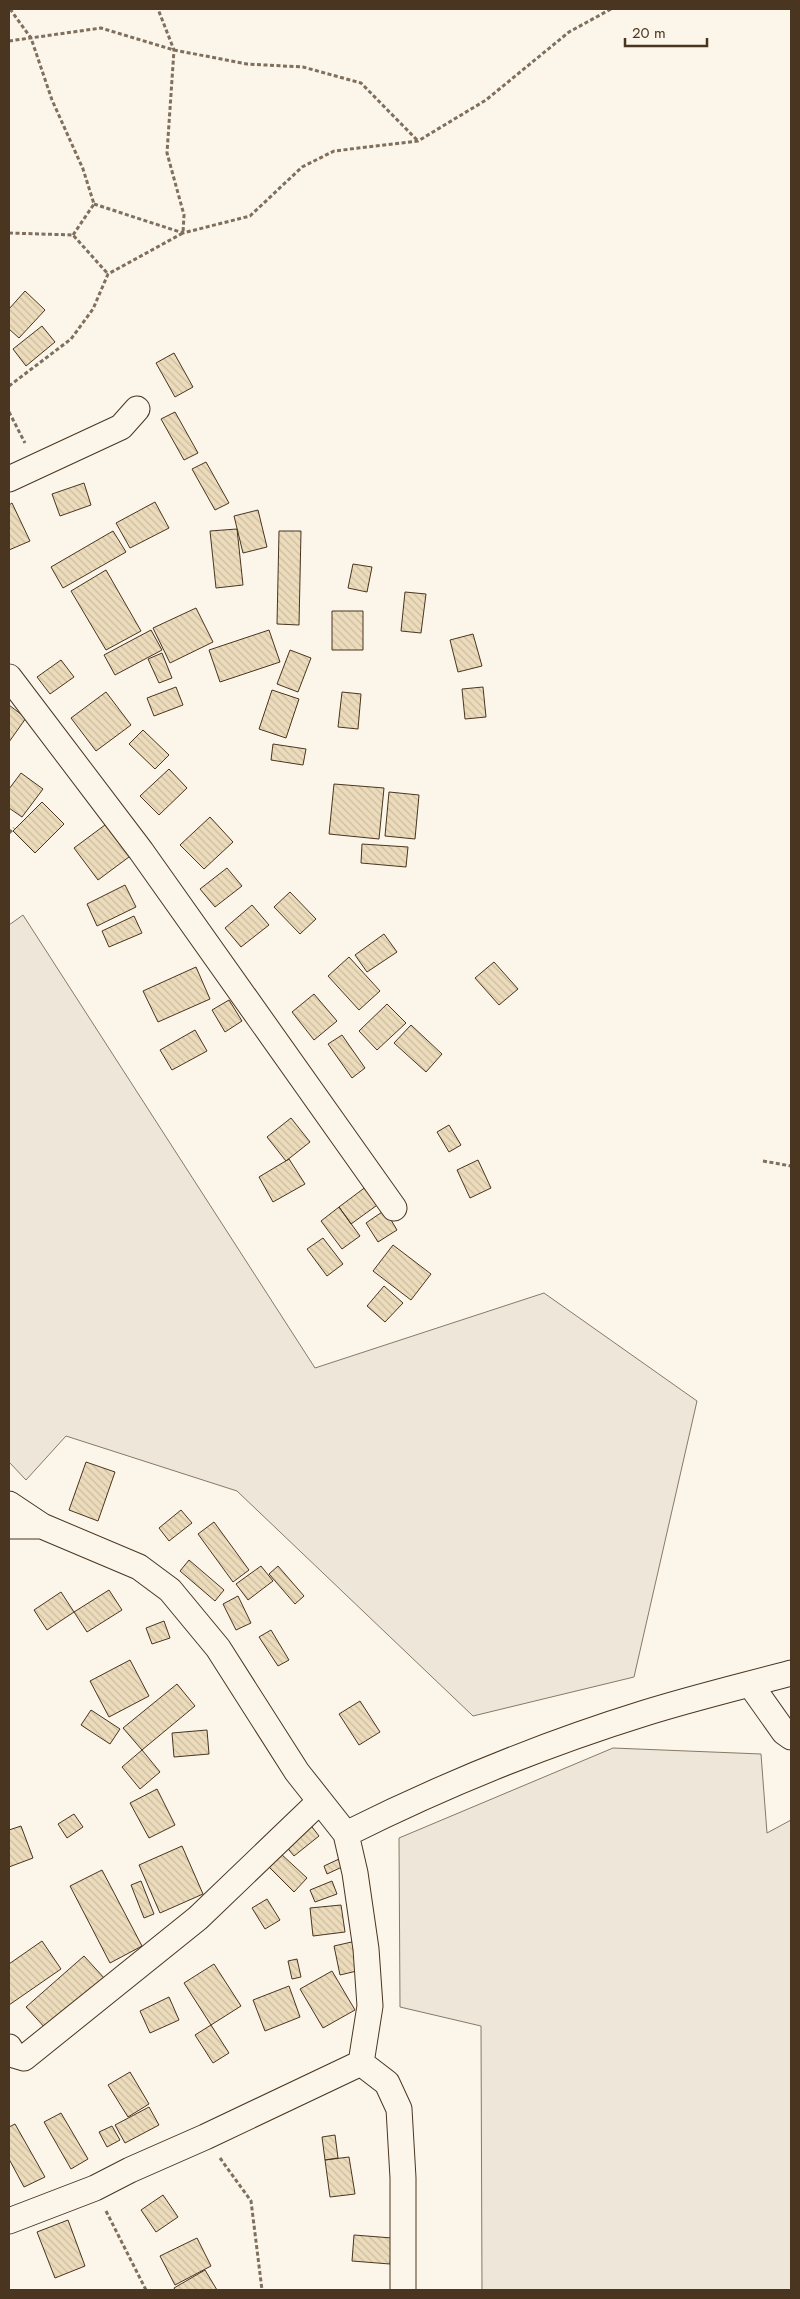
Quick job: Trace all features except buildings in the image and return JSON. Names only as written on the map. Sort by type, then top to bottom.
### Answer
[{"type":"street","points":[[9,479],[121,428],[137,409]]},
{"type":"street","points":[[9,677],[141,852],[394,1208]]},
{"type":"street","points":[[9,1504],[42,1526],[139,1567],[170,1590],[218,1648],[297,1772],[346,1834],[355,1873],[366,1949],[370,2006],[361,2064]]},
{"type":"street","points":[[9,1526],[42,1526]]},
{"type":"street","points":[[346,1834],[510,1760],[645,1713],[791,1673]]},
{"type":"street","points":[[750,1684],[784,1732],[791,1737]]},
{"type":"street","points":[[10,2053],[24,2058],[198,1918],[320,1801]]},
{"type":"street","points":[[9,2221],[95,2188],[130,2170],[361,2064]]},
{"type":"street","points":[[361,2064],[387,2083],[399,2109],[403,2178],[402,2290]]},
{"type":"path","points":[[10,9],[31,38],[52,100],[83,169],[94,204]]},
{"type":"path","points":[[158,9],[174,50],[167,153],[184,215],[183,233]]},
{"type":"path","points":[[9,386],[71,339],[93,309],[108,274],[183,233],[250,216],[302,167],[334,151],[418,140],[486,100],[569,32],[611,9]]},
{"type":"path","points":[[9,41],[101,28],[174,50],[247,64],[303,67],[361,83],[418,140]]},
{"type":"path","points":[[94,204],[183,233]]},
{"type":"path","points":[[73,235],[94,204]]},
{"type":"path","points":[[9,233],[73,235],[108,274]]},
{"type":"path","points":[[9,412],[37,466]]},
{"type":"path","points":[[9,833],[14,828]]},
{"type":"path","points":[[763,1161],[791,1166]]},
{"type":"path","points":[[205,2137],[251,2201],[262,2290]]},
{"type":"path","points":[[95,2188],[146,2290]]},
{"type":"shaded area","points":[[23,915],[315,1368],[544,1293],[697,1401],[634,1677],[473,1716],[237,1491],[66,1436],[26,1480],[9,1462],[9,925]]},
{"type":"shaded area","points":[[613,1748],[761,1754],[767,1833],[791,1820],[791,2290],[482,2290],[481,2026],[400,2007],[399,1838]]}]
